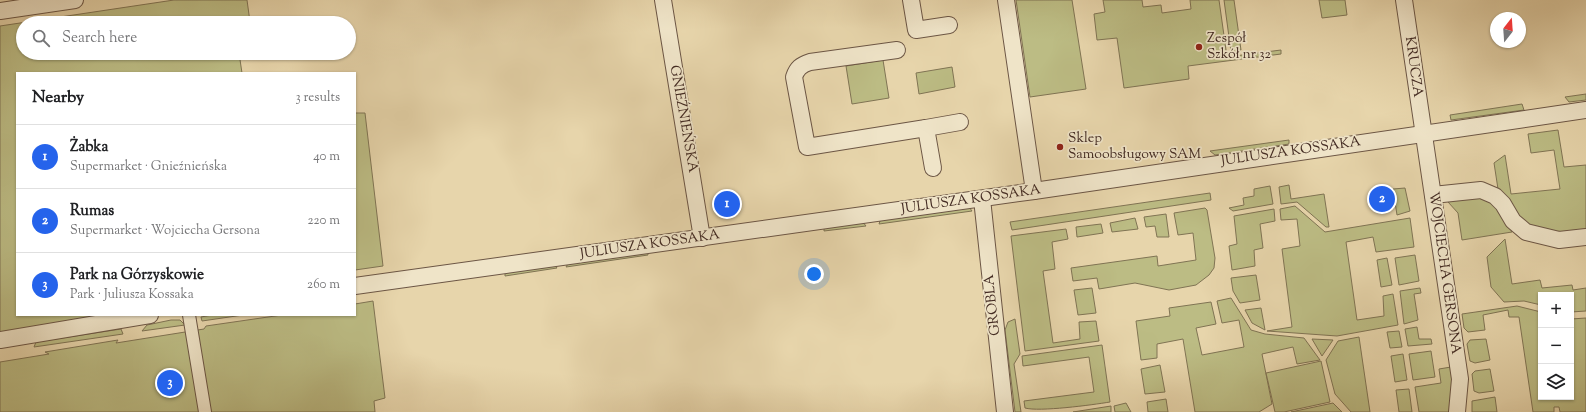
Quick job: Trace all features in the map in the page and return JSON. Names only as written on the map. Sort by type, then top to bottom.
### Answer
[{"type":"street","points":[[0,11],[75,0]]},
{"type":"street","name":"GNIEŹNIEŃSKA","points":[[663,0],[702,238]]},
{"type":"street","points":[[911,0],[916,30],[949,25]]},
{"type":"street","points":[[1006,0],[1034,191]]},
{"type":"street","name":"KRUCZA","points":[[1404,0],[1422,133]]},
{"type":"street","points":[[897,50],[810,62],[802,64],[796,69],[794,77],[807,147],[960,122]]},
{"type":"street","name":"JULIUSZA KOSSAKA","points":[[356,286],[982,199],[1586,110]]},
{"type":"street","points":[[926,128],[933,168]]},
{"type":"street","name":"WOJCIECHA GERSONA","points":[[1422,133],[1433,195],[1460,379],[1457,412]]},
{"type":"street","points":[[1433,195],[1481,190],[1499,200],[1513,221],[1526,232],[1559,240],[1586,237]]},
{"type":"street","name":"GROBLA","points":[[982,199],[1005,412]]},
{"type":"street","points":[[0,340],[144,316]]},
{"type":"street","points":[[189,316],[205,412]]},
{"type":"green space","points":[[174,0],[247,0],[249,16],[67,16]]},
{"type":"green space","points":[[1016,0],[1072,0],[1086,89],[1030,97]]},
{"type":"green space","points":[[1103,0],[1142,0],[1143,7],[1161,5],[1162,13],[1191,9],[1190,0],[1219,0],[1227,57],[1281,50],[1281,54],[1188,66],[1189,79],[1124,88],[1117,38],[1097,40],[1094,14],[1105,12]]},
{"type":"green space","points":[[1224,0],[1234,0],[1241,50],[1231,52]]},
{"type":"green space","points":[[1319,0],[1345,0],[1347,15],[1322,18]]},
{"type":"green space","points":[[16,24],[16,60],[240,60],[242,72],[16,72],[16,316],[120,316],[0,335],[0,26]]},
{"type":"green space","points":[[883,60],[889,98],[852,104],[846,66]]},
{"type":"green space","points":[[952,67],[955,87],[919,94],[916,73]]},
{"type":"green space","points":[[1586,94],[1586,100],[1569,102],[1565,97]]},
{"type":"green space","points":[[1522,104],[1524,110],[1451,120],[1450,115]]},
{"type":"green space","points":[[356,113],[365,113],[383,266],[356,270]]},
{"type":"green space","points":[[1558,130],[1564,167],[1586,165],[1586,231],[1560,234],[1538,229],[1524,222],[1498,189],[1494,163],[1505,155],[1511,194],[1560,189],[1554,150],[1531,153],[1528,134]]},
{"type":"green space","points":[[1289,140],[1289,144],[1215,155],[1210,151]]},
{"type":"green space","points":[[1289,185],[1291,199],[1324,194],[1329,227],[1326,227],[1297,202],[1281,204],[1279,187]]},
{"type":"green space","points":[[1270,186],[1273,204],[1233,211],[1229,208],[1244,205],[1243,198],[1254,196],[1254,189]]},
{"type":"green space","points":[[1405,188],[1410,211],[1397,215],[1393,189]]},
{"type":"green space","points":[[1210,193],[1211,200],[1012,230],[1010,222]]},
{"type":"green space","points":[[1470,197],[1484,197],[1503,214],[1512,232],[1462,240],[1458,213],[1448,202]]},
{"type":"green space","points":[[1295,206],[1325,232],[1410,218],[1414,247],[1376,252],[1373,237],[1346,242],[1357,320],[1384,316],[1383,296],[1393,294],[1398,325],[1337,336],[1267,331],[1292,327],[1282,249],[1300,246],[1297,219],[1281,220],[1280,209]]},
{"type":"green space","points":[[969,207],[972,211],[879,224],[881,218]]},
{"type":"green space","points":[[1205,208],[1207,210],[1215,258],[1214,268],[1209,275],[1196,285],[1169,290],[1135,283],[1099,289],[1097,278],[1073,281],[1071,268],[1157,256],[1158,266],[1196,260],[1193,233],[1178,235],[1174,213]]},
{"type":"green space","points":[[1274,209],[1275,221],[1260,224],[1263,248],[1254,250],[1255,266],[1232,270],[1229,246],[1237,244],[1234,216]]},
{"type":"green space","points":[[1166,214],[1169,237],[1157,237],[1155,226],[1146,227],[1144,217]]},
{"type":"green space","points":[[1135,218],[1138,229],[1112,232],[1110,223]]},
{"type":"green space","points":[[862,221],[866,226],[824,231],[824,227]]},
{"type":"green space","points":[[1101,224],[1103,233],[1077,237],[1076,227]]},
{"type":"green space","points":[[1066,229],[1068,239],[1052,242],[1055,269],[1043,271],[1053,343],[1080,339],[1079,322],[1096,321],[1099,341],[1025,351],[1011,236]]},
{"type":"green space","points":[[1505,239],[1512,284],[1540,280],[1542,288],[1572,285],[1573,290],[1586,288],[1586,311],[1574,312],[1574,292],[1538,292],[1538,304],[1524,301],[1504,302],[1491,287],[1487,257]]},
{"type":"green space","points":[[647,250],[648,255],[566,267],[569,262]]},
{"type":"green space","points":[[1415,255],[1419,281],[1399,285],[1395,258]]},
{"type":"green space","points":[[1387,258],[1392,285],[1381,287],[1377,260]]},
{"type":"green space","points":[[554,264],[557,268],[505,276],[505,271]]},
{"type":"green space","points":[[1256,275],[1260,300],[1240,303],[1233,291],[1231,278]]},
{"type":"green space","points":[[1092,288],[1096,313],[1078,315],[1074,290]]},
{"type":"green space","points":[[1420,288],[1421,293],[1414,294],[1418,320],[1404,324],[1400,291]]},
{"type":"green space","points":[[1231,298],[1251,330],[1265,334],[1304,338],[1320,360],[1297,364],[1293,347],[1262,354],[1272,404],[1259,412],[1195,412],[1183,339],[1157,344],[1157,358],[1141,360],[1136,321],[1170,316],[1169,308],[1211,302],[1216,324],[1196,328],[1202,355],[1244,347],[1239,320],[1222,323],[1217,301]]},
{"type":"green space","points":[[373,301],[385,398],[374,401],[375,412],[0,412],[0,362],[49,354],[45,352],[118,340],[116,343],[204,329],[206,326],[275,316],[356,316],[356,304]]},
{"type":"green space","points":[[1517,306],[1538,311],[1538,400],[1574,400],[1574,319],[1586,318],[1586,412],[1560,412],[1559,407],[1554,407],[1554,412],[1533,412],[1519,317],[1509,317],[1508,310],[1483,315],[1485,330],[1468,332],[1464,328],[1462,314]]},
{"type":"green space","points":[[1261,308],[1265,330],[1252,323],[1245,310]]},
{"type":"green space","points":[[206,316],[236,316],[202,321],[201,317]]},
{"type":"green space","points":[[1015,319],[1020,354],[1014,364],[1021,412],[1015,412],[1005,330],[1008,322]]},
{"type":"green space","points":[[171,320],[180,320],[185,325],[142,331],[147,325]]},
{"type":"green space","points":[[1417,327],[1419,339],[1431,339],[1432,344],[1408,346],[1405,329]]},
{"type":"green space","points":[[121,329],[123,334],[34,347],[36,342]]},
{"type":"green space","points":[[1399,331],[1402,347],[1390,348],[1387,332]]},
{"type":"green space","points":[[1359,337],[1370,412],[1351,412],[1335,394],[1326,360],[1338,341]]},
{"type":"green space","points":[[1312,339],[1333,340],[1322,356]]},
{"type":"green space","points":[[1486,339],[1490,360],[1475,363],[1470,361],[1467,344],[1470,340]]},
{"type":"green space","points":[[1102,345],[1110,402],[1053,409],[1025,408],[1024,401],[1094,392],[1089,357],[1023,366],[1022,356]]},
{"type":"green space","points":[[1431,351],[1435,377],[1413,380],[1409,354]]},
{"type":"green space","points":[[1403,354],[1407,380],[1395,382],[1391,356]]},
{"type":"green space","points":[[1321,361],[1330,402],[1284,412],[1275,412],[1266,373]]},
{"type":"green space","points":[[1160,365],[1165,392],[1145,394],[1141,369]]},
{"type":"green space","points":[[1451,367],[1453,382],[1452,412],[1419,412],[1415,387],[1441,383],[1439,369]]},
{"type":"green space","points":[[1490,369],[1494,391],[1479,393],[1474,391],[1472,374],[1475,371]]},
{"type":"green space","points":[[1409,389],[1412,412],[1399,412],[1396,390]]},
{"type":"green space","points":[[1495,397],[1497,412],[1472,412],[1472,401]]},
{"type":"green space","points":[[1166,399],[1168,412],[1148,412],[1147,402]]},
{"type":"green space","points":[[1126,403],[1131,412],[1115,412],[1114,406]]},
{"type":"green space","points":[[1333,403],[1342,412],[1291,412]]},
{"type":"green space","points":[[1111,406],[1111,412],[1073,412]]},
{"type":"place","name":"Zespół Szkół nr 32","points":[[1199,47]]},
{"type":"place","name":"Sklep Samoobsługowy SAM","points":[[1060,147]]},
{"type":"place","name":"Rumas","points":[[1382,199]]},
{"type":"place","name":"Żabka","points":[[727,204]]},
{"type":"place","name":"Park na Górzyskowie","points":[[170,383]]}]
